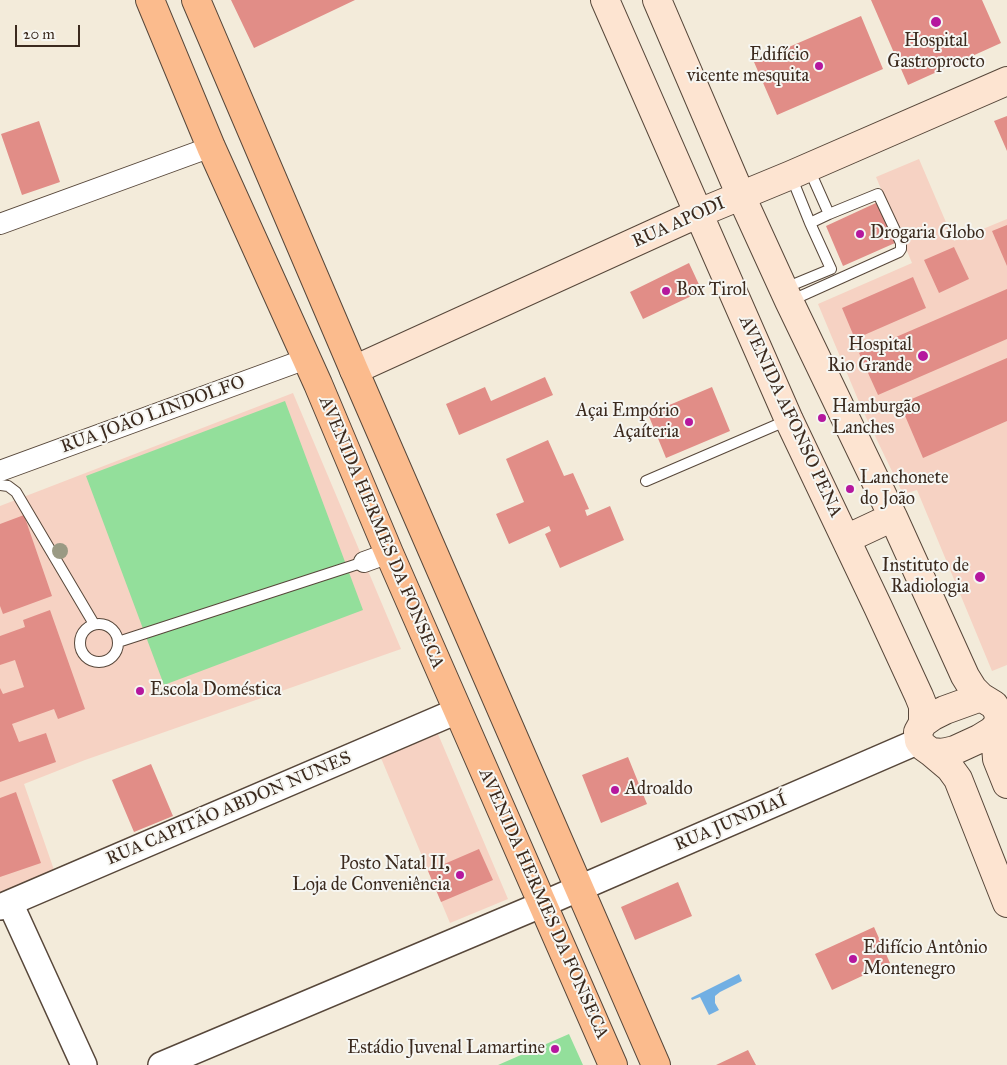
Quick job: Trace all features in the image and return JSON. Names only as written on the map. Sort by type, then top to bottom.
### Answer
[{"type":"main road","name":"AVENIDA HERMES DA FONSECA","points":[[150,0],[211,147],[306,359],[613,1065]]},
{"type":"main road","points":[[196,0],[354,370],[656,1065]]},
{"type":"main road","name":"AVENIDA AFONSO PENA","points":[[605,0],[789,420],[919,696],[923,706],[924,739]]},
{"type":"main road","points":[[656,0],[786,295],[893,517],[965,676],[973,689],[995,706]]},
{"type":"main road","name":"RUA APODI","points":[[354,370],[699,213],[1007,81]]},
{"type":"main road","points":[[266,269],[284,293],[332,370],[346,374],[354,370]]},
{"type":"main road","points":[[846,539],[893,517]]},
{"type":"main road","points":[[924,739],[942,753],[955,750],[992,730],[995,706]]},
{"type":"main road","points":[[924,739],[933,716],[945,710],[995,706]]},
{"type":"main road","points":[[995,706],[997,759],[1007,784]]},
{"type":"main road","points":[[924,739],[950,768],[958,780],[1007,903]]},
{"type":"street","points":[[0,224],[211,147]]},
{"type":"street","name":"RUA JOÃO LINDOLFO","points":[[0,471],[306,359]]},
{"type":"street","points":[[364,562],[389,553]]},
{"type":"street","name":"RUA CAPITÃO ABDON NUNES","points":[[5,905],[457,710]]},
{"type":"street","name":"RUA JUNDIAÍ","points":[[161,1065],[579,889],[924,739]]},
{"type":"street","points":[[5,905],[84,1065]]},
{"type":"lane","points":[[799,171],[829,214]]},
{"type":"lane","points":[[786,295],[831,269],[810,223],[799,171]]},
{"type":"lane","points":[[786,295],[900,252],[901,243],[878,194],[810,223]]},
{"type":"lane","points":[[646,481],[789,420]]},
{"type":"lane","points":[[0,485],[8,486],[16,492],[94,624]]},
{"type":"lane","points":[[118,642],[364,562]]},
{"type":"lane","points":[[94,624],[110,627],[116,634],[117,650],[112,657],[104,661],[95,661],[88,658],[82,652],[80,644],[82,635],[86,628],[94,624]]},
{"type":"shaded area","name":"Hospital Rio Grande","points":[[919,159],[954,241],[1007,219],[1007,665],[992,671],[917,490],[903,494],[862,409],[818,304],[912,263],[876,177]]},
{"type":"shaded area","name":"Escola Doméstica","points":[[293,393],[401,649],[85,760],[24,784],[60,887],[0,911],[0,506]]},
{"type":"shaded area","points":[[438,734],[508,899],[450,923],[381,758]]},
{"type":"green space","points":[[285,401],[363,610],[164,685],[86,476]]},
{"type":"green space","name":"Estádio Juvenal Lamartine","points":[[569,1034],[583,1065],[498,1065]]},
{"type":"water","points":[[739,974],[742,981],[715,996],[715,1003],[719,1010],[709,1015],[700,997],[692,1000],[691,998]]},
{"type":"building","points":[[231,0],[355,0],[254,48]]},
{"type":"building","name":"Hospital Gastroprocto","points":[[871,0],[982,0],[1001,43],[908,85]]},
{"type":"building","name":"Edifício vicente mesquita","points":[[861,16],[883,69],[777,115],[754,62]]},
{"type":"building","points":[[1007,116],[1007,151],[994,121]]},
{"type":"building","points":[[39,121],[60,182],[22,195],[1,134]]},
{"type":"building","name":"Drogaria Globo","points":[[878,202],[895,243],[843,266],[826,226]]},
{"type":"building","points":[[1007,225],[1007,266],[992,231]]},
{"type":"building","points":[[954,247],[969,279],[939,293],[924,260]]},
{"type":"building","name":"Box Tirol","points":[[689,263],[702,291],[643,319],[630,292]]},
{"type":"building","points":[[913,277],[926,308],[855,339],[842,308]]},
{"type":"building","points":[[1007,289],[1007,339],[878,395],[859,353]]},
{"type":"building","points":[[1007,358],[1007,421],[923,458],[900,404]]},
{"type":"building","points":[[545,377],[553,395],[459,435],[446,404],[485,387],[491,401]]},
{"type":"building","name":"Açai Empório Açaíteria","points":[[712,387],[730,431],[666,458],[648,414]]},
{"type":"building","points":[[548,440],[564,476],[573,473],[589,509],[585,510],[587,516],[610,506],[624,540],[560,568],[545,534],[551,531],[549,526],[509,544],[496,514],[524,502],[506,459]]},
{"type":"building","points":[[24,515],[52,596],[3,614],[0,606],[0,524]]},
{"type":"building","points":[[50,610],[85,709],[58,719],[54,709],[12,724],[19,742],[46,733],[56,762],[0,782],[0,688],[3,694],[24,687],[15,660],[0,665],[0,636],[25,627],[23,620]]},
{"type":"building","name":"Adroaldo","points":[[628,757],[647,804],[601,823],[582,775]]},
{"type":"building","points":[[151,764],[173,816],[134,832],[112,780]]},
{"type":"building","points":[[16,792],[41,863],[0,877],[0,798]]},
{"type":"building","name":"Posto Natal II, Loja de Conveniência","points":[[479,849],[493,880],[441,902],[428,871]]},
{"type":"building","points":[[678,882],[692,916],[635,940],[621,907]]},
{"type":"building","name":"Edifício Antônio Montenegro","points":[[874,927],[890,963],[832,990],[815,954]]},
{"type":"building","points":[[748,1050],[756,1065],[716,1065]]},
{"type":"place","name":"Hospital Gastroprocto","points":[[936,22]]},
{"type":"place","name":"Edifício vicente mesquita","points":[[819,66]]},
{"type":"place","name":"Drogaria Globo","points":[[860,234]]},
{"type":"place","name":"Box Tirol","points":[[666,291]]},
{"type":"place","name":"Hospital Rio Grande","points":[[923,356]]},
{"type":"place","name":"Hamburgão Lanches","points":[[822,418]]},
{"type":"place","name":"Açai Empório Açaíteria","points":[[689,422]]},
{"type":"place","name":"Lanchonete do João","points":[[850,489]]},
{"type":"place","name":"Instituto de Radiologia","points":[[980,577]]},
{"type":"place","name":"Escola Doméstica","points":[[140,691]]},
{"type":"place","name":"Adroaldo","points":[[615,790]]},
{"type":"place","name":"Posto Natal II, Loja de Conveniência","points":[[460,875]]},
{"type":"place","name":"Edifício Antônio Montenegro","points":[[853,959]]},
{"type":"place","name":"Estádio Juvenal Lamartine","points":[[555,1049]]}]
